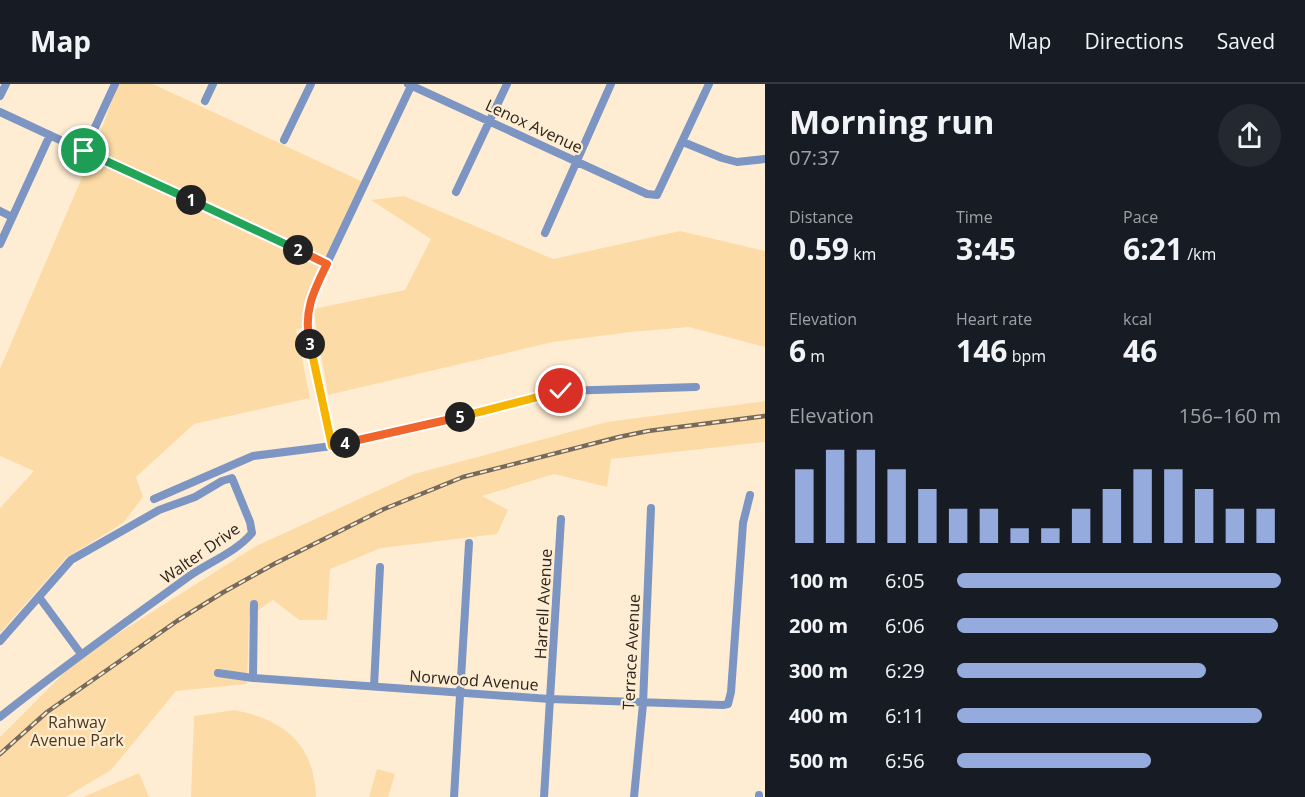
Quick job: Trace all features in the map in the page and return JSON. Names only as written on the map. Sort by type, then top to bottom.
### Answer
[{"type":"street","points":[[0,96],[6,84]]},
{"type":"street","points":[[84,151],[115,84]]},
{"type":"street","points":[[205,100],[213,84]]},
{"type":"street","points":[[284,140],[311,84]]},
{"type":"street","points":[[332,446],[306,328],[310,302],[410,84]]},
{"type":"street","name":"Lenox Avenue","points":[[410,84],[647,194],[657,195],[661,190],[683,142]]},
{"type":"street","points":[[456,192],[507,84]]},
{"type":"street","points":[[544,233],[611,84]]},
{"type":"street","points":[[709,84],[683,142],[737,162],[765,159]]},
{"type":"street","points":[[0,112],[327,264]]},
{"type":"street","points":[[0,244],[50,135]]},
{"type":"street","points":[[0,211],[12,217]]},
{"type":"street","points":[[154,499],[253,456],[332,446],[561,391],[696,387]]},
{"type":"street","name":"Walter Drive","points":[[0,641],[71,560],[158,511],[195,497],[222,481],[232,478],[250,522],[252,533],[245,542],[194,573],[81,654],[0,717]]},
{"type":"street","name":"Norwood Avenue","points":[[218,673],[253,678],[550,699],[709,706],[728,704],[731,692],[743,523],[750,495]]},
{"type":"street","name":"Terrace Avenue","points":[[634,797],[643,704],[651,508]]},
{"type":"street","name":"Harrell Avenue","points":[[544,797],[561,519]]},
{"type":"street","points":[[454,797],[470,543]]},
{"type":"street","points":[[374,686],[380,567]]},
{"type":"street","points":[[39,597],[81,654]]},
{"type":"street","points":[[253,678],[254,604]]},
{"type":"green space","points":[[118,84],[153,84],[363,182],[321,276],[306,328],[296,329],[310,398],[194,424],[136,477],[143,497],[123,523],[66,558],[0,633],[0,508],[34,471],[0,456],[0,369],[95,147]]},
{"type":"green space","points":[[404,196],[553,259],[680,231],[765,251],[765,347],[689,327],[631,332],[553,342],[328,395],[313,309],[405,290],[431,239],[371,200]]},
{"type":"green space","name":"Rahway Avenue Park","points":[[765,401],[765,442],[611,459],[607,487],[554,474],[482,496],[508,510],[497,534],[381,548],[330,569],[327,620],[299,620],[273,600],[249,616],[247,684],[176,691],[111,770],[66,797],[0,797],[0,737],[78,659],[256,546],[414,474],[607,422]]},
{"type":"green space","points":[[234,710],[268,720],[293,737],[309,762],[316,797],[191,797],[194,716]]},
{"type":"green space","points":[[377,769],[395,774],[388,797],[369,797]]},
{"type":"green space","points":[[139,773],[149,797],[83,797]]},
{"type":"railway","points":[[0,754],[47,712],[177,621],[274,564],[384,509],[463,477],[619,437],[648,431],[765,416]]},
{"type":"route","points":[[84,151],[327,264],[310,302],[306,328],[332,446],[561,391]]}]
